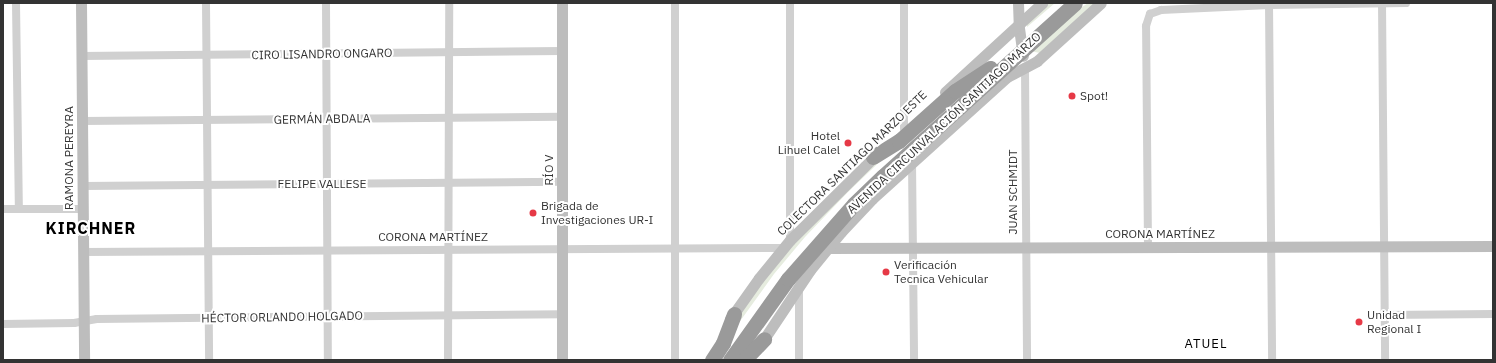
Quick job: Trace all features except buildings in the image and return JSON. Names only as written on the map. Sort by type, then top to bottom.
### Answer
[{"type":"highway","name":"AVENIDA CIRCUNVALACIÓN SANTIAGO MARZO","points":[[730,360],[781,287],[833,226],[883,176],[1021,46],[1062,3]]},
{"type":"highway","name":"AVENIDA CIRCUNVALACIÓN SANTIAGO MARZO","points":[[719,360],[773,282],[822,225],[876,170],[990,68],[1057,19],[1075,3]]},
{"type":"highway","points":[[1057,19],[1083,3]]},
{"type":"highway","points":[[873,157],[896,143],[955,91],[990,68]]},
{"type":"highway","points":[[712,360],[723,343],[734,314]]},
{"type":"highway","points":[[744,360],[764,339]]},
{"type":"street","points":[[16,3],[19,209]]},
{"type":"street","name":"RAMONA PEREYRA","points":[[81,3],[84,360]]},
{"type":"street","points":[[206,3],[209,360]]},
{"type":"street","points":[[326,3],[329,184],[328,360]]},
{"type":"street","points":[[448,360],[449,3]]},
{"type":"street","name":"RÍO V","points":[[562,3],[562,360]]},
{"type":"street","points":[[675,3],[675,360]]},
{"type":"street","points":[[786,244],[790,3]]},
{"type":"street","points":[[904,3],[904,128]]},
{"type":"street","name":"JUAN SCHMIDT","points":[[1018,3],[1018,24],[1025,67],[1027,360]]},
{"type":"street","name":"COLECTORA SANTIAGO MARZO ESTE","points":[[703,360],[734,314],[786,244],[873,157],[1042,3]]},
{"type":"street","points":[[750,360],[799,286],[827,248],[872,198],[1007,76],[1037,60],[1101,3]]},
{"type":"street","points":[[1382,3],[1386,360]]},
{"type":"street","points":[[1148,247],[1146,23],[1150,14],[1161,10],[1269,4],[1406,3]]},
{"type":"street","points":[[1269,4],[1272,360]]},
{"type":"street","name":"CIRO LISANDRO ONGARO","points":[[82,56],[562,51]]},
{"type":"street","name":"GERMÁN ABDALA","points":[[82,121],[562,116]]},
{"type":"street","points":[[912,162],[914,360]]},
{"type":"street","name":"FELIPE VALLESE","points":[[83,186],[562,182]]},
{"type":"street","points":[[3,209],[83,209]]},
{"type":"street","name":"CORONA MARTÍNEZ","points":[[83,252],[675,249],[786,244]]},
{"type":"street","name":"CORONA MARTÍNEZ","points":[[827,248],[1493,246]]},
{"type":"street","points":[[799,286],[799,360]]},
{"type":"street","name":"HÉCTOR ORLANDO HOLGADO","points":[[3,324],[74,323],[97,319],[562,314]]},
{"type":"street","points":[[1385,314],[1493,314]]},
{"type":"shaded area","points":[[1047,3],[1055,3],[1027,27],[1027,23]]},
{"type":"shaded area","points":[[1088,3],[1095,3],[1040,53],[1030,51],[1059,23]]},
{"type":"shaded area","points":[[894,148],[848,192],[805,237],[774,274],[738,324],[741,309],[785,252],[870,165]]},
{"type":"place","name":"Spot!","points":[[1072,96]]},
{"type":"place","name":"Hotel Lihuel Calel","points":[[848,143]]},
{"type":"place","name":"Brigada de Investigaciones UR-I","points":[[533,213]]},
{"type":"place","name":"Verificación Tecnica Vehicular","points":[[886,272]]},
{"type":"place","name":"Unidad Regional I","points":[[1359,322]]},
{"type":"district","name":"KIRCHNER","points":[[91,228]]},
{"type":"district","name":"ATUEL","points":[[1206,344]]}]
